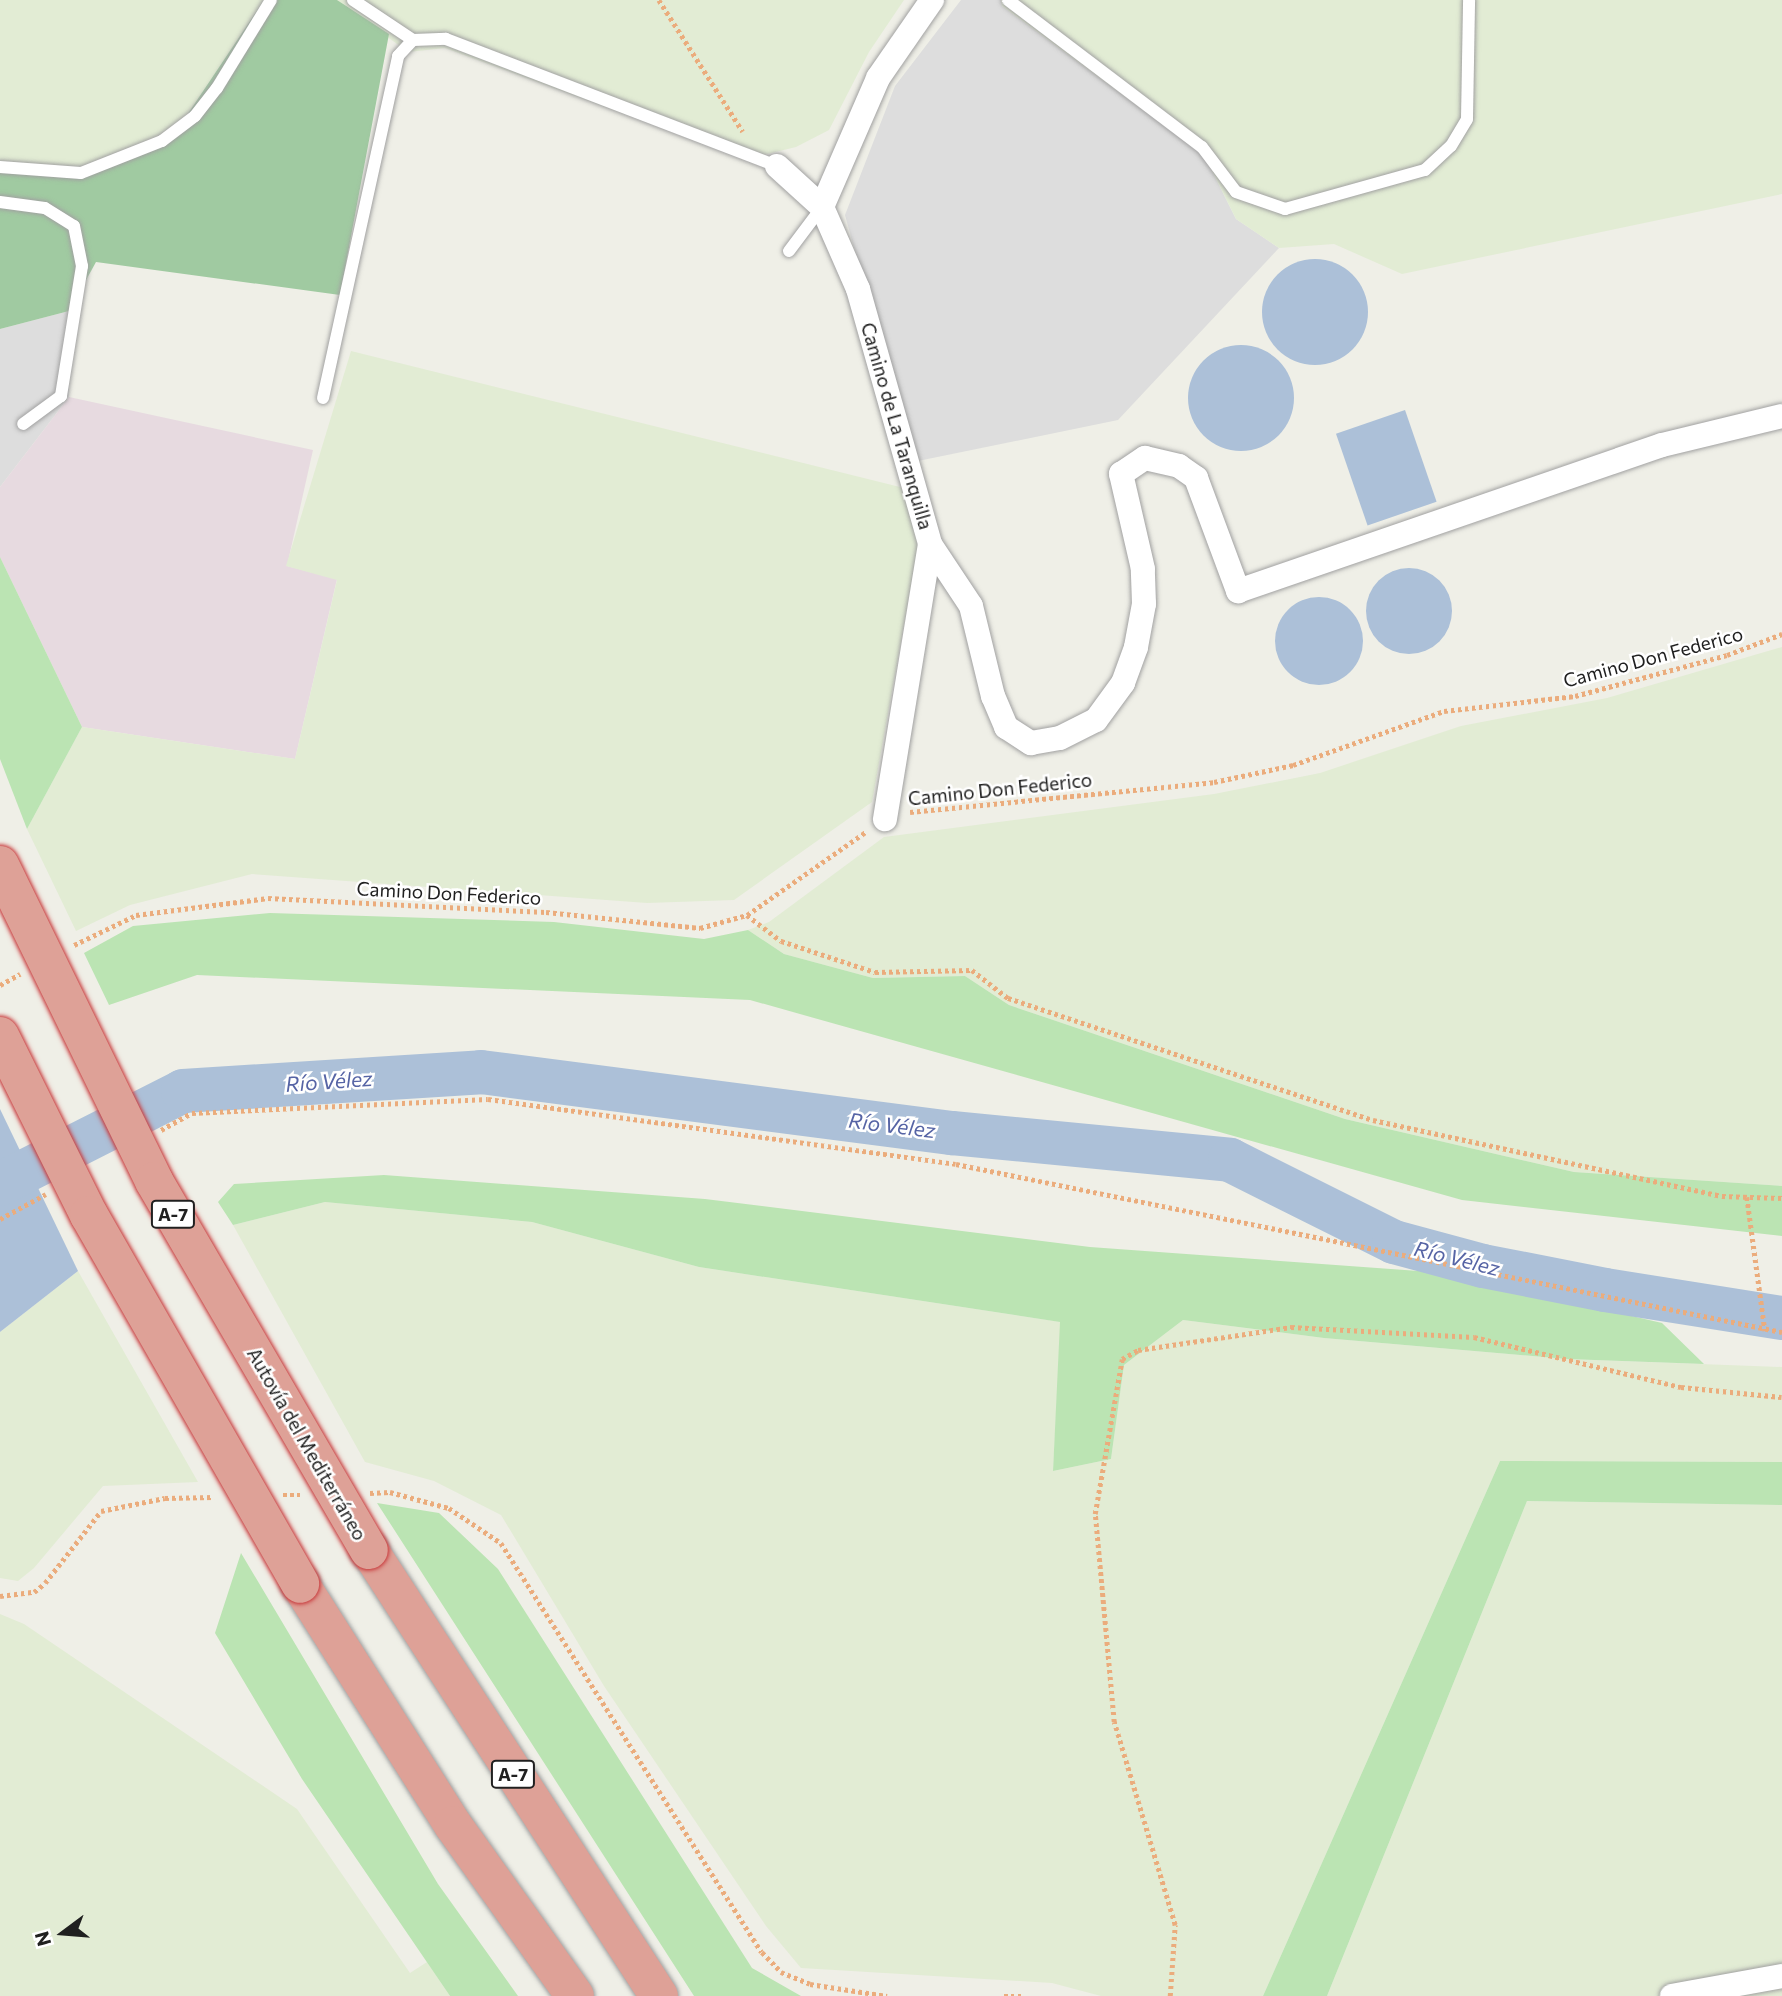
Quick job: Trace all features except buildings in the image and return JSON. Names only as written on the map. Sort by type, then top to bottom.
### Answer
[{"type":"highway","name":"Autovía del Mediterráneo","points":[[0,865],[154,1181],[369,1550],[659,1996]]},
{"type":"highway","points":[[0,1036],[89,1215],[300,1584],[453,1825],[575,1996]]},
{"type":"street","points":[[822,207],[877,78],[932,0]]},
{"type":"street","name":"Camino de La Taranquilla","points":[[777,166],[822,207],[858,289],[930,544],[885,819]]},
{"type":"street","points":[[930,544],[971,606],[993,696],[1006,727],[1031,743],[1060,738],[1096,720],[1123,683],[1136,648],[1144,604],[1143,569],[1121,474],[1145,458],[1179,466],[1196,478],[1238,591],[1662,445],[1741,422],[1782,416]]},
{"type":"street","points":[[1672,1996],[1782,1976]]},
{"type":"lane","points":[[0,167],[81,173],[162,141],[195,116],[217,88],[271,0]]},
{"type":"lane","points":[[353,0],[414,40],[446,39],[777,166]]},
{"type":"lane","points":[[1008,0],[1202,147],[1236,192],[1285,209],[1425,170],[1451,146],[1467,119],[1469,0]]},
{"type":"lane","points":[[323,398],[398,56],[414,40]]},
{"type":"lane","points":[[0,202],[45,208],[74,226],[82,266],[61,396],[23,424]]},
{"type":"lane","points":[[789,251],[822,207]]},
{"type":"path","points":[[659,0],[682,31],[735,124],[777,166]]},
{"type":"path","name":"Camino Don Federico","points":[[61,952],[136,915],[268,898],[546,912],[700,928],[747,915],[885,819],[906,812],[1214,782],[1293,765],[1444,711],[1575,696],[1727,655],[1782,634]]},
{"type":"path","points":[[747,915],[781,941],[875,972],[972,970],[1008,998],[1373,1120],[1722,1196],[1782,1198]]},
{"type":"path","points":[[0,985],[24,972]]},
{"type":"path","points":[[156,1133],[192,1113],[488,1099],[956,1164],[1765,1331],[1782,1332]]},
{"type":"path","points":[[0,1219],[48,1192]]},
{"type":"path","points":[[1747,1197],[1765,1331]]},
{"type":"path","points":[[1170,1996],[1175,1925],[1114,1722],[1095,1514],[1122,1359],[1138,1350],[1292,1327],[1474,1337],[1681,1387],[1782,1398]]},
{"type":"path","points":[[1004,1996],[1022,1996]]},
{"type":"shaded area","points":[[961,0],[1001,0],[1002,6],[1204,155],[1236,219],[1279,248],[1118,420],[913,462],[845,215],[895,86]]},
{"type":"shaded area","points":[[69,311],[69,397],[0,487],[0,329]]},
{"type":"shaded area","points":[[69,397],[313,450],[287,566],[337,579],[295,759],[82,727],[0,557],[0,487]]},
{"type":"green space","points":[[0,0],[264,0],[175,133],[57,177],[0,164]]},
{"type":"green space","points":[[264,0],[337,0],[389,34],[340,295],[96,262],[69,311],[0,329],[0,164],[57,177],[175,133]]},
{"type":"green space","points":[[337,0],[904,0],[869,52],[829,130],[796,147],[746,159],[445,48],[408,52]]},
{"type":"green space","points":[[1001,0],[1782,0],[1782,194],[1402,274],[1334,244],[1279,248],[1236,219],[1204,155],[1002,6]]},
{"type":"green space","points":[[351,351],[904,488],[918,547],[872,802],[734,900],[647,903],[252,874],[130,905],[76,931],[27,829],[82,727],[295,759],[337,580],[286,566]]},
{"type":"green space","points":[[0,557],[82,727],[27,829],[0,759]]},
{"type":"green space","points":[[1782,647],[1782,1186],[1574,1172],[1345,1119],[1009,1005],[965,976],[873,978],[784,954],[748,930],[769,922],[884,837],[1214,794],[1320,773],[1461,726],[1607,698]]},
{"type":"green space","points":[[270,913],[554,922],[704,939],[748,930],[784,954],[873,978],[965,976],[1009,1005],[1345,1119],[1574,1172],[1782,1186],[1782,1236],[1462,1200],[750,1000],[197,975],[109,1005],[84,953],[133,926]]},
{"type":"green space","points":[[384,1175],[705,1199],[1090,1247],[1446,1273],[1662,1323],[1704,1364],[1567,1359],[1324,1338],[1183,1320],[1124,1365],[1111,1459],[1053,1471],[1060,1322],[699,1267],[532,1222],[325,1202],[233,1225],[218,1202],[234,1184]]},
{"type":"green space","points":[[325,1202],[532,1222],[699,1267],[1061,1322],[1053,1471],[1111,1459],[1124,1365],[1183,1320],[1324,1338],[1567,1359],[1782,1367],[1782,1462],[1500,1461],[1263,1996],[1101,1996],[1052,1983],[801,1968],[766,1926],[604,1686],[501,1515],[434,1481],[365,1462],[233,1225]]},
{"type":"green space","points":[[78,1271],[198,1482],[103,1486],[34,1568],[18,1581],[0,1578],[0,1332]]},
{"type":"green space","points":[[1500,1461],[1782,1462],[1782,1505],[1527,1501],[1327,1996],[1263,1996]]},
{"type":"green space","points":[[1527,1501],[1782,1505],[1782,1996],[1327,1996]]},
{"type":"green space","points":[[377,1503],[439,1513],[498,1569],[752,1968],[801,1996],[694,1996]]},
{"type":"green space","points":[[241,1553],[438,1884],[518,1996],[450,1996],[302,1779],[215,1633]]},
{"type":"green space","points":[[0,1614],[24,1624],[297,1809],[410,1973],[427,1962],[450,1996],[0,1996]]},
{"type":"water","points":[[1315,259],[1335,263],[1353,274],[1364,292],[1368,312],[1364,332],[1353,350],[1335,361],[1315,365],[1295,361],[1277,350],[1266,332],[1262,312],[1266,292],[1277,274],[1295,263]]},
{"type":"water","points":[[1241,345],[1261,349],[1279,360],[1290,378],[1294,398],[1290,418],[1279,436],[1261,447],[1241,451],[1221,447],[1203,436],[1192,418],[1188,398],[1192,378],[1203,360],[1221,349]]},
{"type":"water","points":[[1405,410],[1437,502],[1368,525],[1336,434]]},
{"type":"water","points":[[1409,568],[1426,571],[1440,580],[1449,594],[1452,611],[1449,628],[1440,642],[1426,651],[1409,654],[1392,651],[1378,642],[1369,628],[1366,611],[1369,594],[1378,580],[1392,571]]},
{"type":"water","points":[[1319,597],[1336,601],[1350,610],[1359,624],[1363,641],[1359,658],[1350,672],[1336,681],[1319,685],[1302,681],[1288,672],[1279,658],[1275,641],[1279,624],[1288,610],[1302,601]]},
{"type":"water","points":[[0,1109],[78,1271],[0,1332]]},
{"type":"waterway","name":"Río Vélez","points":[[0,1184],[183,1091],[481,1072],[952,1133],[1230,1160],[1394,1242],[1483,1266],[1605,1290],[1782,1318]]}]
